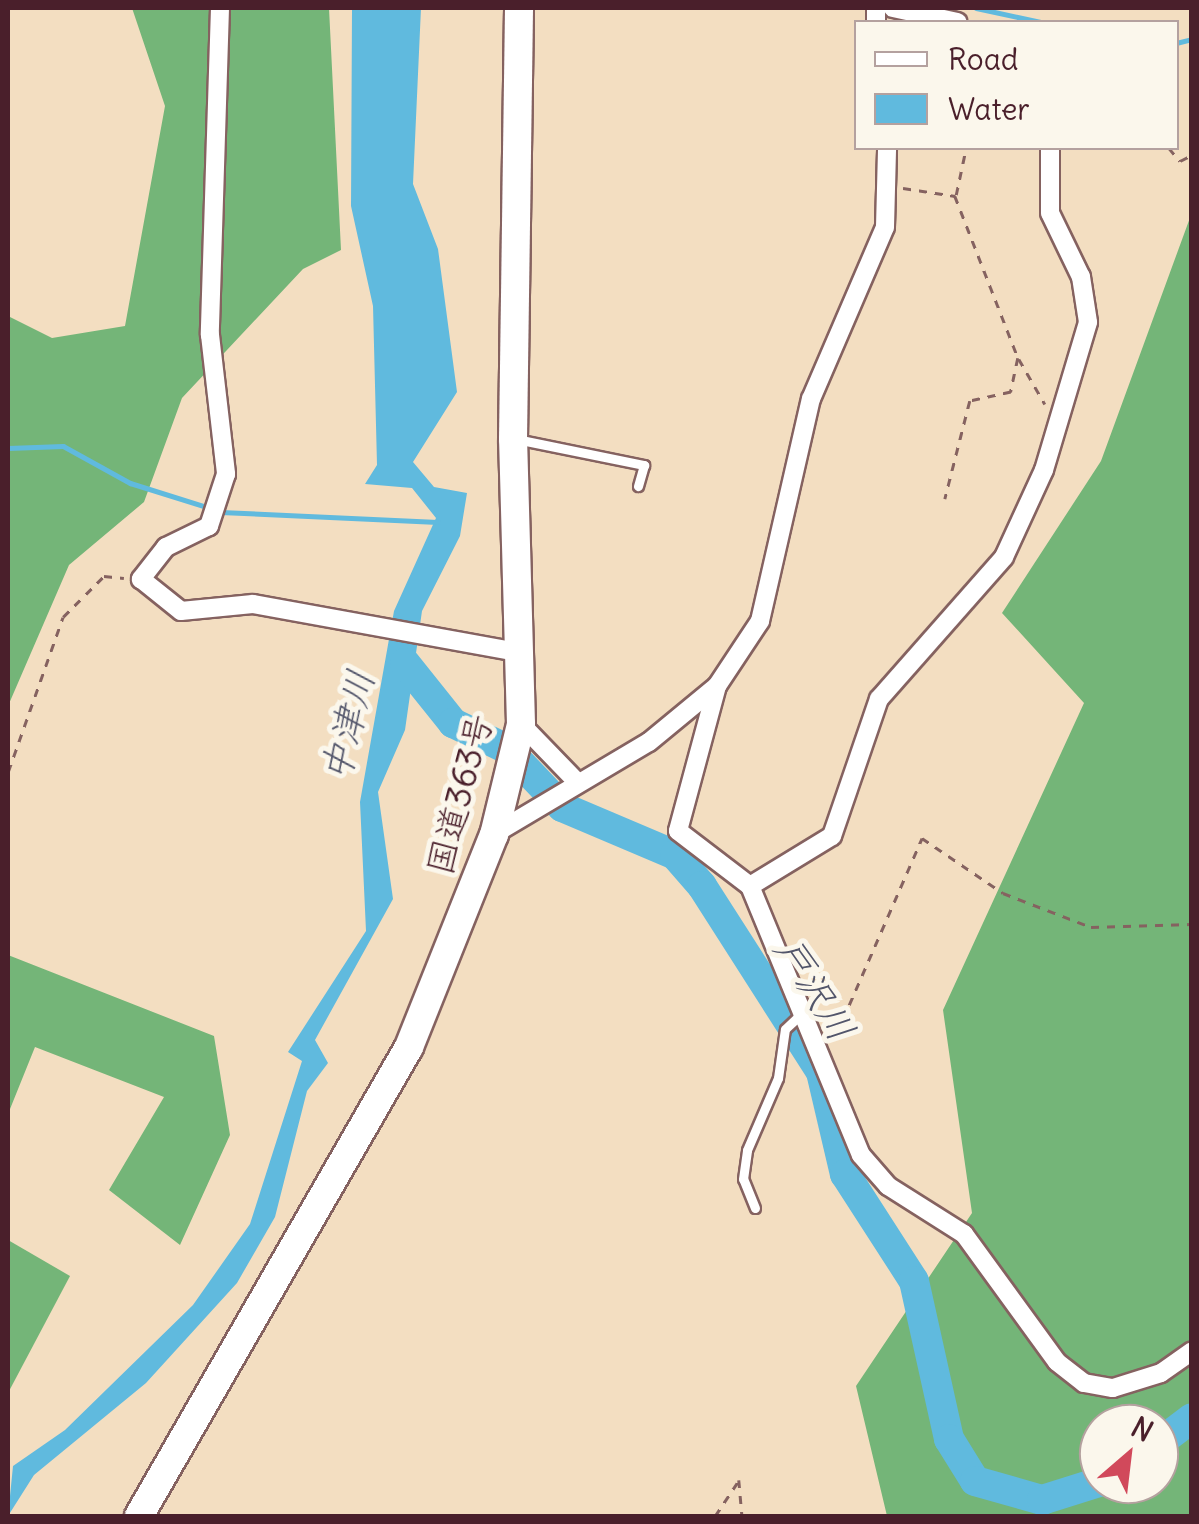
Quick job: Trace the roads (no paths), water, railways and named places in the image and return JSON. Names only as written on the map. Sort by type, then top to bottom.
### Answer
[{"type":"highway","name":"国道363号","points":[[138,1516],[410,1047],[494,835],[521,724],[511,652],[520,8]]},
{"type":"street","points":[[220,8],[210,336],[226,474],[209,526],[166,548],[141,579],[181,611],[253,604],[511,652]]},
{"type":"street","points":[[893,8],[949,20]]},
{"type":"street","points":[[494,835],[576,781],[649,742],[717,686],[760,621],[794,453],[885,227],[892,186],[888,150]]},
{"type":"street","points":[[750,886],[813,851],[844,819],[862,731],[1004,556],[1061,418],[1088,310],[1050,213],[1050,150]]},
{"type":"street","points":[[717,686],[678,832],[750,886],[798,1018],[873,1172],[964,1234],[1070,1374],[1113,1388],[1162,1374],[1192,1351]]},
{"type":"street","points":[[521,724],[576,781]]},
{"type":"lane","points":[[513,439],[644,465],[638,486]]},
{"type":"lane","points":[[755,1208],[743,1179],[747,1150],[778,1078],[785,1029],[798,1018]]},
{"type":"water","points":[[352,8],[421,8],[413,184],[438,249],[457,392],[413,462],[434,487],[467,493],[460,536],[422,611],[405,730],[378,792],[393,899],[315,1040],[328,1063],[307,1091],[275,1217],[237,1283],[146,1383],[34,1475],[8,1516],[13,1466],[65,1430],[193,1305],[250,1224],[302,1061],[288,1052],[366,931],[360,802],[394,611],[436,518],[412,488],[365,484],[377,465],[373,306],[351,206]]},
{"type":"waterway","points":[[976,8],[1031,20]]},
{"type":"waterway","points":[[1179,42],[1192,39]]},
{"type":"waterway","points":[[8,448],[63,446],[130,483],[210,508]]},
{"type":"waterway","points":[[220,512],[438,522]]},
{"type":"waterway","name":"戸沢川","points":[[405,663],[453,723],[507,749],[562,807],[675,855],[702,886],[821,1072],[845,1174],[914,1281],[949,1439],[975,1481],[1042,1500],[1079,1488]]},
{"type":"waterway","name":"戸沢川","points":[[1179,1428],[1192,1418]]},
{"type":"water label","name":"中津川","points":[[348,726]]}]
